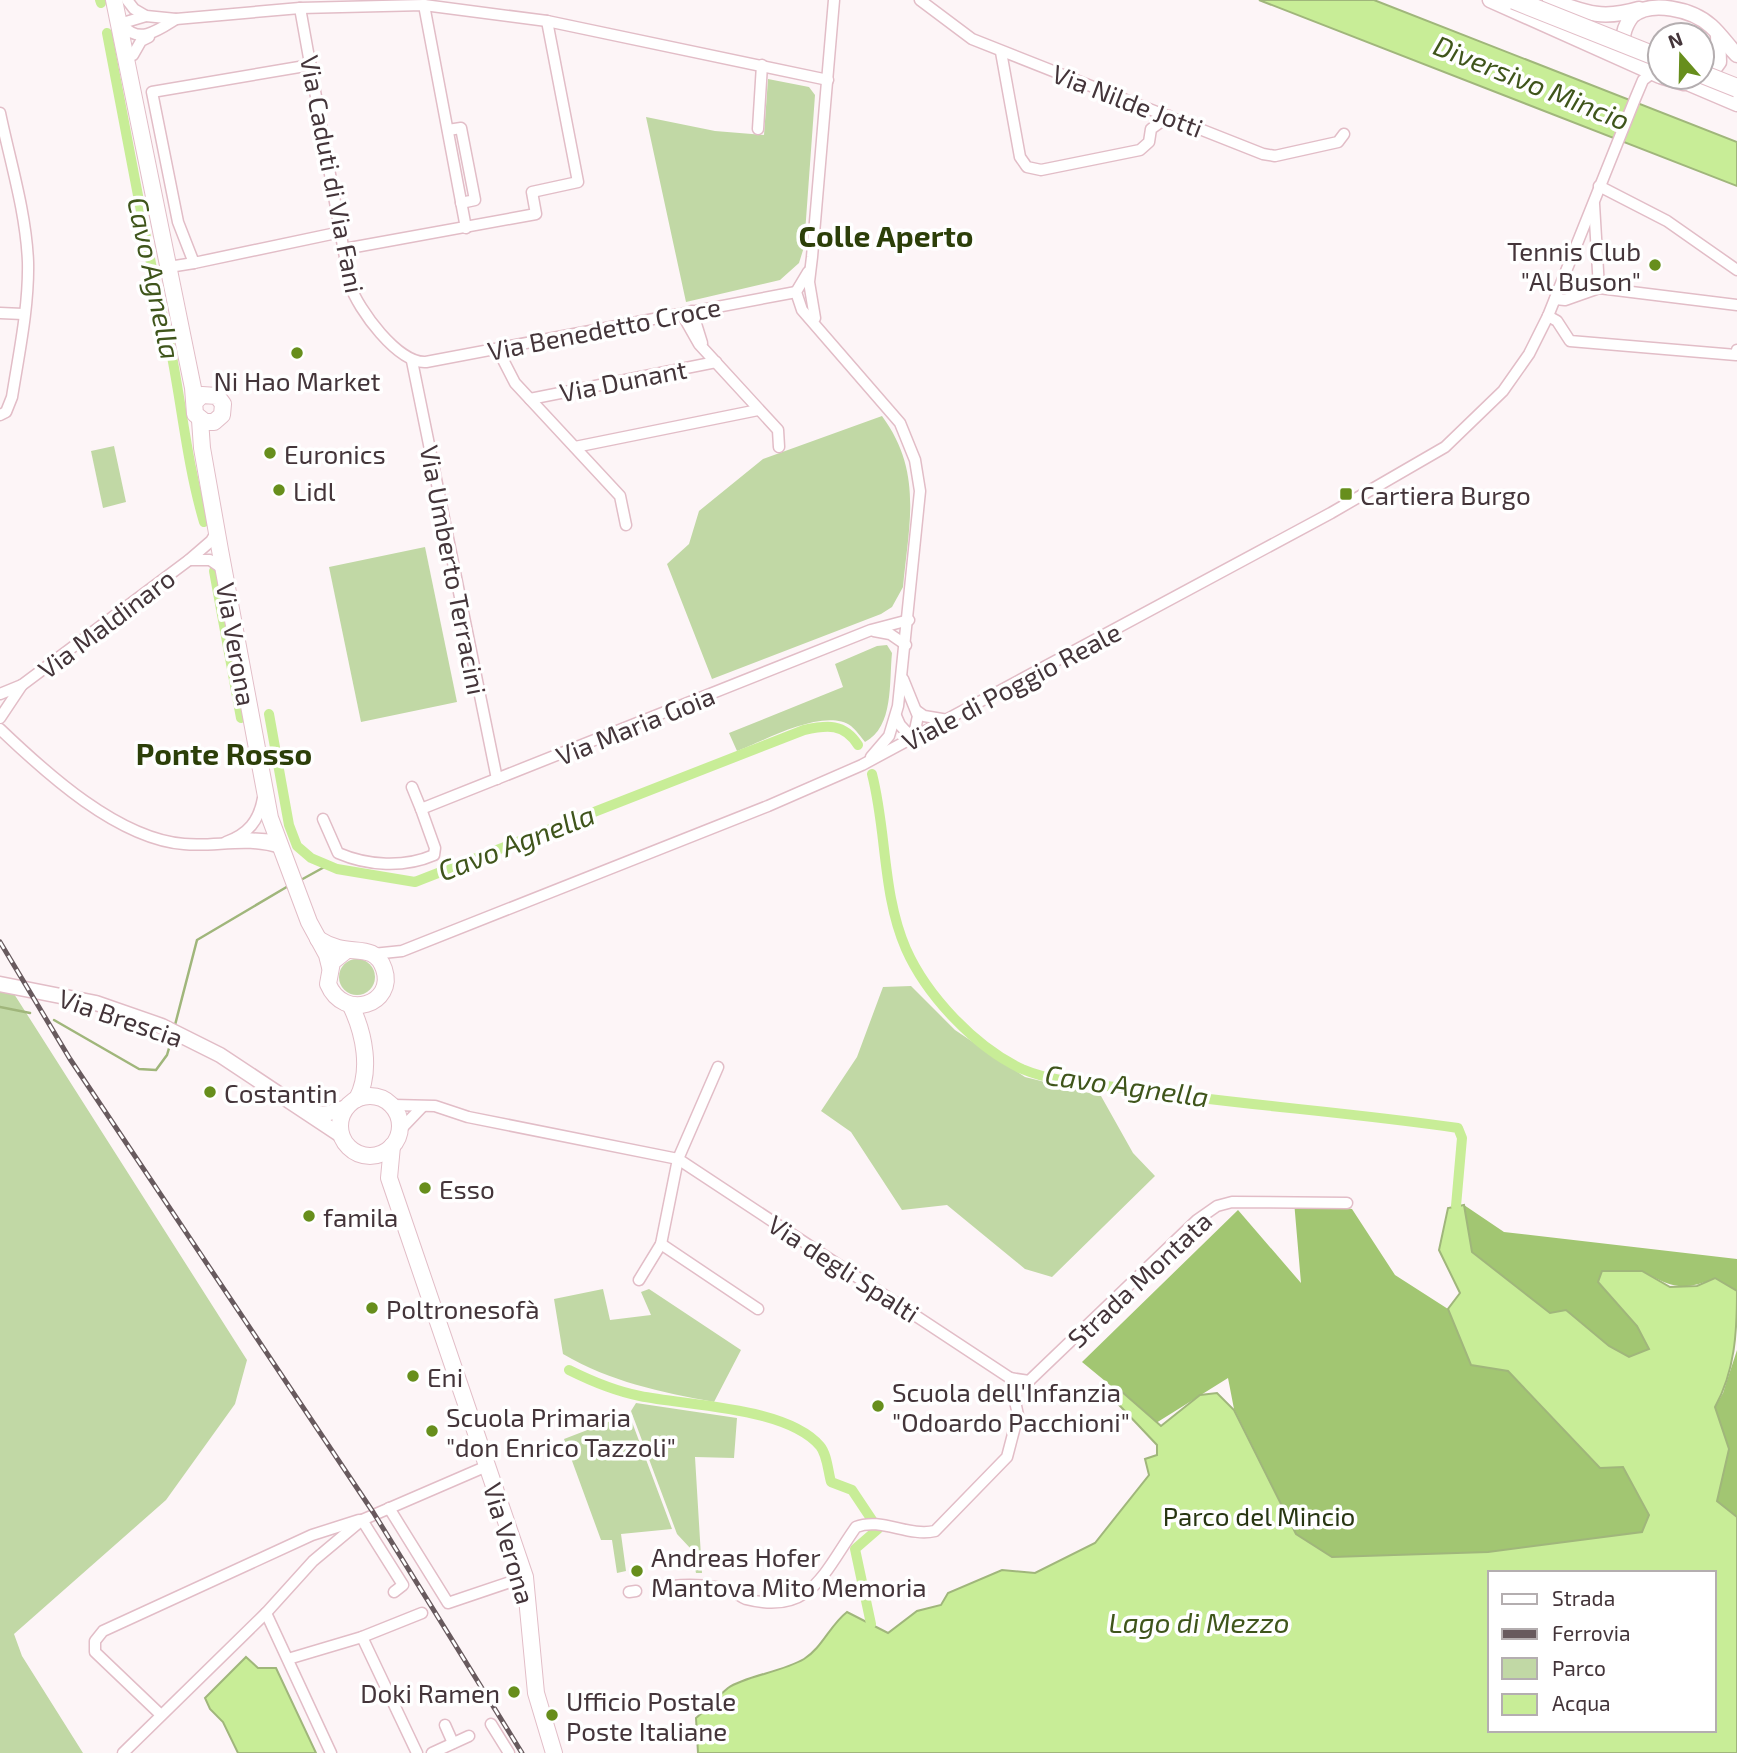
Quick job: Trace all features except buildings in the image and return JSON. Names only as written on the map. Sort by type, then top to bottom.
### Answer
[{"type":"highway","points":[[1514,0],[1646,69]]},
{"type":"highway","points":[[1716,84],[1737,88]]},
{"type":"main road","name":"Via Verona","points":[[121,0],[143,102],[144,140]]},
{"type":"main road","name":"Via Verona","points":[[121,0],[134,103],[169,267],[195,414],[207,421]]},
{"type":"main road","points":[[1490,0],[1646,70]]},
{"type":"main road","points":[[1550,0],[1589,15],[1614,16],[1652,4],[1671,6],[1701,19],[1737,55]]},
{"type":"main road","points":[[1640,8],[1623,32],[1623,48],[1646,68]]},
{"type":"main road","points":[[1716,69],[1721,52],[1718,34]]},
{"type":"main road","points":[[1715,91],[1737,104]]},
{"type":"main road","name":"Via Verona","points":[[186,356],[197,379],[223,404],[222,415],[207,421]]},
{"type":"main road","points":[[195,402],[202,395],[212,394]]},
{"type":"main road","name":"Via Verona","points":[[207,421],[207,466],[264,792],[278,844],[293,884],[330,967]]},
{"type":"main road","points":[[318,939],[347,950],[366,950],[383,965],[385,976],[380,994],[369,1004],[361,1029]]},
{"type":"main road","points":[[347,950],[336,957],[330,967],[328,984],[332,993],[351,1006],[361,1029],[366,1075],[378,1096],[393,1105],[400,1120],[400,1130],[392,1146],[375,1155],[364,1155],[348,1146],[342,1136],[340,1122],[366,1075]]},
{"type":"main road","name":"Via Brescia","points":[[0,984],[96,1003],[162,1026],[220,1055],[342,1136]]},
{"type":"main road","points":[[351,1006],[369,1004]]},
{"type":"main road","points":[[306,1112],[326,1114],[378,1096]]},
{"type":"main road","name":"Via Verona","points":[[392,1146],[389,1178],[529,1594],[536,1693],[554,1753]]},
{"type":"main road","name":"Via Verona","points":[[364,1155],[389,1178]]},
{"type":"street","points":[[121,0],[146,16],[176,19],[278,4],[300,8],[424,5],[547,21],[828,80]]},
{"type":"street","points":[[818,330],[808,272],[834,0]]},
{"type":"street","name":"Via Nilde Jotti","points":[[920,0],[972,39],[1275,156],[1338,142],[1344,134]]},
{"type":"street","points":[[424,5],[466,228]]},
{"type":"street","name":"Via Caduti di Via Fani","points":[[300,8],[344,249],[357,303],[387,339],[412,361]]},
{"type":"street","points":[[146,16],[127,26],[141,36],[160,29]]},
{"type":"street","points":[[133,55],[141,41],[176,19]]},
{"type":"street","points":[[344,249],[536,214],[532,192],[578,182],[547,21]]},
{"type":"street","name":"Via Verona","points":[[127,26],[134,103]]},
{"type":"street","points":[[1001,51],[1020,157],[1027,167],[1041,170],[1139,150],[1149,142],[1151,129],[1143,105]]},
{"type":"street","points":[[194,263],[178,222],[152,92],[310,65]]},
{"type":"street","points":[[758,129],[762,65]]},
{"type":"street","name":"Viale di Poggio Reale","points":[[373,954],[402,951],[768,806],[862,765],[951,720],[1331,513],[1445,447],[1503,391],[1529,354],[1548,316],[1634,99],[1646,77]]},
{"type":"street","points":[[0,113],[28,262],[12,397],[6,412],[0,415]]},
{"type":"street","points":[[1151,129],[1169,116]]},
{"type":"street","points":[[1599,186],[1667,220],[1737,271]]},
{"type":"street","name":"Viale di Poggio Reale","points":[[1594,198],[1599,288]]},
{"type":"street","points":[[169,267],[341,232]]},
{"type":"street","points":[[808,272],[796,292],[802,310],[900,423],[915,460],[920,503],[903,678],[896,716],[883,744],[862,765]]},
{"type":"street","points":[[1555,299],[1565,300],[1599,288],[1737,305]]},
{"type":"street","points":[[796,292],[803,293],[806,308],[815,318]]},
{"type":"street","name":"Via Benedetto Croce","points":[[412,361],[426,362],[498,350],[796,292]]},
{"type":"street","points":[[687,312],[706,352],[778,430],[779,447]]},
{"type":"street","points":[[0,313],[23,314]]},
{"type":"street","points":[[1548,316],[1557,321],[1570,341],[1737,355],[1737,350]]},
{"type":"street","points":[[498,350],[515,383],[620,496],[626,525]]},
{"type":"street","name":"Via Umberto Terracini","points":[[412,361],[497,779]]},
{"type":"street","name":"Via Dunant","points":[[530,399],[716,362]]},
{"type":"street","points":[[575,447],[758,410]]},
{"type":"street","name":"Via Maldinaro","points":[[0,694],[22,685],[189,560],[211,541],[217,531]]},
{"type":"street","name":"Via Maldinaro","points":[[189,560],[210,560],[223,569]]},
{"type":"street","name":"Via Maria Goia","points":[[421,809],[871,630],[909,620]]},
{"type":"street","points":[[871,630],[890,634],[906,646]]},
{"type":"street","points":[[896,716],[903,730],[914,739],[917,711],[903,678]]},
{"type":"street","name":"Via Maldinaro","points":[[0,718],[22,685]]},
{"type":"street","points":[[917,711],[924,716],[951,720]]},
{"type":"street","points":[[0,729],[47,771],[116,821],[148,836],[182,844],[229,841],[278,844]]},
{"type":"street","points":[[323,819],[338,853],[399,864],[434,855],[435,848],[412,788]]},
{"type":"street","points":[[229,841],[246,832],[257,820],[264,792]]},
{"type":"street","points":[[385,976],[402,951]]},
{"type":"street","points":[[639,1280],[662,1244],[678,1158],[718,1067]]},
{"type":"street","name":"Via degli Spalti","points":[[393,1105],[435,1106],[468,1116],[678,1158],[1010,1378]]},
{"type":"street","points":[[400,1130],[422,1107]]},
{"type":"street","name":"Strada Montata","points":[[1010,1378],[1029,1381],[1197,1220],[1217,1206],[1232,1202],[1347,1203]]},
{"type":"street","points":[[662,1244],[758,1309]]},
{"type":"street","points":[[673,1586],[731,1590],[744,1598],[776,1603],[799,1599],[812,1589],[856,1527],[876,1525],[921,1534],[935,1531],[1007,1457],[1018,1415],[1010,1378]]},
{"type":"street","points":[[161,1715],[95,1652],[95,1641],[103,1631],[312,1535],[362,1520],[487,1466]]},
{"type":"street","points":[[389,1507],[448,1603],[524,1577]]},
{"type":"street","points":[[362,1520],[403,1585],[394,1592]]},
{"type":"street","points":[[123,1753],[266,1613],[313,1562],[362,1520]]},
{"type":"street","points":[[266,1613],[331,1753]]},
{"type":"street","points":[[288,1659],[362,1637],[422,1613]]},
{"type":"street","points":[[362,1637],[416,1753]]},
{"type":"street","points":[[491,1724],[509,1753]]},
{"type":"street","points":[[445,1725],[453,1743]]},
{"type":"street","points":[[432,1753],[469,1735]]},
{"type":"green space","points":[[768,79],[809,87],[815,95],[804,247],[799,263],[780,280],[686,302],[646,117],[715,131],[764,135]]},
{"type":"green space","points":[[882,416],[903,457],[910,498],[903,587],[892,607],[881,614],[712,679],[667,564],[689,544],[699,511],[763,459]]},
{"type":"green space","points":[[114,446],[126,502],[103,508],[91,451]]},
{"type":"green space","points":[[425,547],[457,702],[361,722],[329,567]]},
{"type":"green space","points":[[887,645],[892,653],[888,703],[881,726],[865,742],[851,726],[826,720],[794,728],[737,751],[729,733],[843,687],[835,664],[877,646]]},
{"type":"green space","points":[[357,959],[370,964],[375,977],[370,990],[357,995],[344,990],[339,977],[344,964]]},
{"type":"green space","points":[[0,984],[9,986],[247,1360],[235,1404],[166,1500],[14,1634],[22,1656],[83,1753],[0,1753]]},
{"type":"green space","points":[[911,986],[955,1030],[1025,1077],[1101,1096],[1133,1153],[1155,1176],[1052,1277],[1025,1269],[947,1205],[902,1210],[851,1132],[821,1111],[857,1057],[883,987]]},
{"type":"green space","points":[[603,1289],[610,1320],[651,1315],[641,1292],[649,1289],[741,1350],[714,1402],[618,1379],[563,1354],[554,1299]]},
{"type":"green space","points":[[636,1403],[737,1418],[734,1458],[695,1457],[702,1573],[696,1573],[691,1549],[677,1534],[631,1411]]},
{"type":"green space","points":[[629,1414],[672,1529],[621,1534],[626,1571],[617,1573],[612,1540],[601,1540],[564,1439]]},
{"type":"shaded area","points":[[1294,1201],[1352,1209],[1395,1275],[1448,1309],[1471,1365],[1508,1371],[1600,1467],[1623,1467],[1649,1516],[1642,1532],[1488,1552],[1332,1557],[1296,1534],[1234,1409],[1228,1378],[1156,1423],[1082,1362],[1238,1210],[1301,1283]]},
{"type":"shaded area","points":[[1464,1205],[1504,1232],[1737,1259],[1737,1292],[1715,1278],[1694,1285],[1677,1286],[1642,1271],[1598,1282],[1637,1326],[1649,1350],[1629,1357],[1609,1346],[1566,1310],[1550,1313],[1472,1252]]},
{"type":"shaded area","points":[[1737,1350],[1737,1517],[1717,1501],[1729,1449],[1715,1407],[1723,1393]]},
{"type":"water","name":"Diversivo Mincio","points":[[1259,0],[1374,0],[1737,142],[1737,186]]},
{"type":"water","name":"Lago di Mezzo","points":[[1464,1205],[1472,1252],[1550,1313],[1566,1310],[1609,1346],[1629,1357],[1649,1349],[1637,1326],[1598,1282],[1602,1271],[1642,1271],[1670,1287],[1697,1286],[1715,1278],[1737,1291],[1734,1351],[1727,1379],[1715,1407],[1729,1449],[1717,1501],[1737,1517],[1737,1753],[698,1753],[696,1718],[720,1695],[735,1684],[804,1659],[816,1649],[847,1612],[888,1633],[917,1611],[941,1605],[948,1593],[1002,1570],[1035,1573],[1095,1543],[1149,1475],[1145,1459],[1157,1455],[1157,1445],[1104,1389],[1121,1391],[1161,1426],[1200,1395],[1217,1393],[1234,1410],[1296,1534],[1332,1557],[1488,1552],[1642,1532],[1649,1515],[1623,1467],[1600,1468],[1508,1371],[1471,1365],[1448,1309],[1460,1293],[1439,1250],[1448,1208]]},
{"type":"water","points":[[246,1657],[258,1668],[276,1668],[316,1753],[238,1753],[223,1722],[210,1709],[205,1698]]},
{"type":"waterway","name":"Cavo Agnella","points":[[107,33],[204,522]]},
{"type":"waterway","name":"Cavo Agnella","points":[[214,571],[241,718]]},
{"type":"waterway","name":"Cavo Agnella","points":[[269,714],[289,825],[297,846],[311,858],[337,869],[415,882],[804,730],[834,727],[847,733],[858,745]]},
{"type":"waterway","name":"Cavo Agnella","points":[[872,774],[893,907],[906,949],[915,967],[940,1002],[987,1048],[1022,1069],[1062,1080],[1458,1128],[1462,1138],[1456,1206]]},
{"type":"waterway","points":[[299,881],[328,865]]},
{"type":"waterway","points":[[175,1025],[197,940],[290,885]]},
{"type":"waterway","points":[[0,1007],[30,1013]]},
{"type":"waterway","points":[[54,1020],[139,1069],[156,1070],[167,1055],[172,1038]]},
{"type":"waterway","points":[[569,1370],[631,1394],[736,1410],[785,1423],[805,1433],[822,1449],[831,1482],[852,1490],[878,1529],[855,1549],[871,1624]]},
{"type":"railway","points":[[0,942],[70,1059],[373,1512],[522,1753]]},
{"type":"place","name":"Tennis Club \"Al Buson\"","points":[[1655,265]]},
{"type":"place","name":"Ni Hao Market","points":[[297,353]]},
{"type":"place","name":"Euronics","points":[[270,453]]},
{"type":"place","name":"Lidl","points":[[279,490]]},
{"type":"place","name":"Cartiera Burgo","points":[[1346,494]]},
{"type":"place","name":"Costantin","points":[[210,1092]]},
{"type":"place","name":"Esso","points":[[425,1188]]},
{"type":"place","name":"famila","points":[[309,1216]]},
{"type":"place","name":"Poltronesofà","points":[[372,1308]]},
{"type":"place","name":"Eni","points":[[413,1376]]},
{"type":"place","name":"Scuola dell'Infanzia \"Odoardo Pacchioni\"","points":[[878,1406]]},
{"type":"place","name":"Scuola Primaria \"don Enrico Tazzoli\"","points":[[432,1431]]},
{"type":"place","name":"Andreas Hofer Mantova Mito Memoria","points":[[637,1571]]},
{"type":"place","name":"Doki Ramen","points":[[514,1692]]},
{"type":"place","name":"Ufficio Postale Poste Italiane","points":[[552,1715]]},
{"type":"district","name":"Colle Aperto","points":[[886,235]]},
{"type":"district","name":"Ponte Rosso","points":[[224,753]]},
{"type":"park label","name":"Parco del Mincio","points":[[1259,1515]]}]
